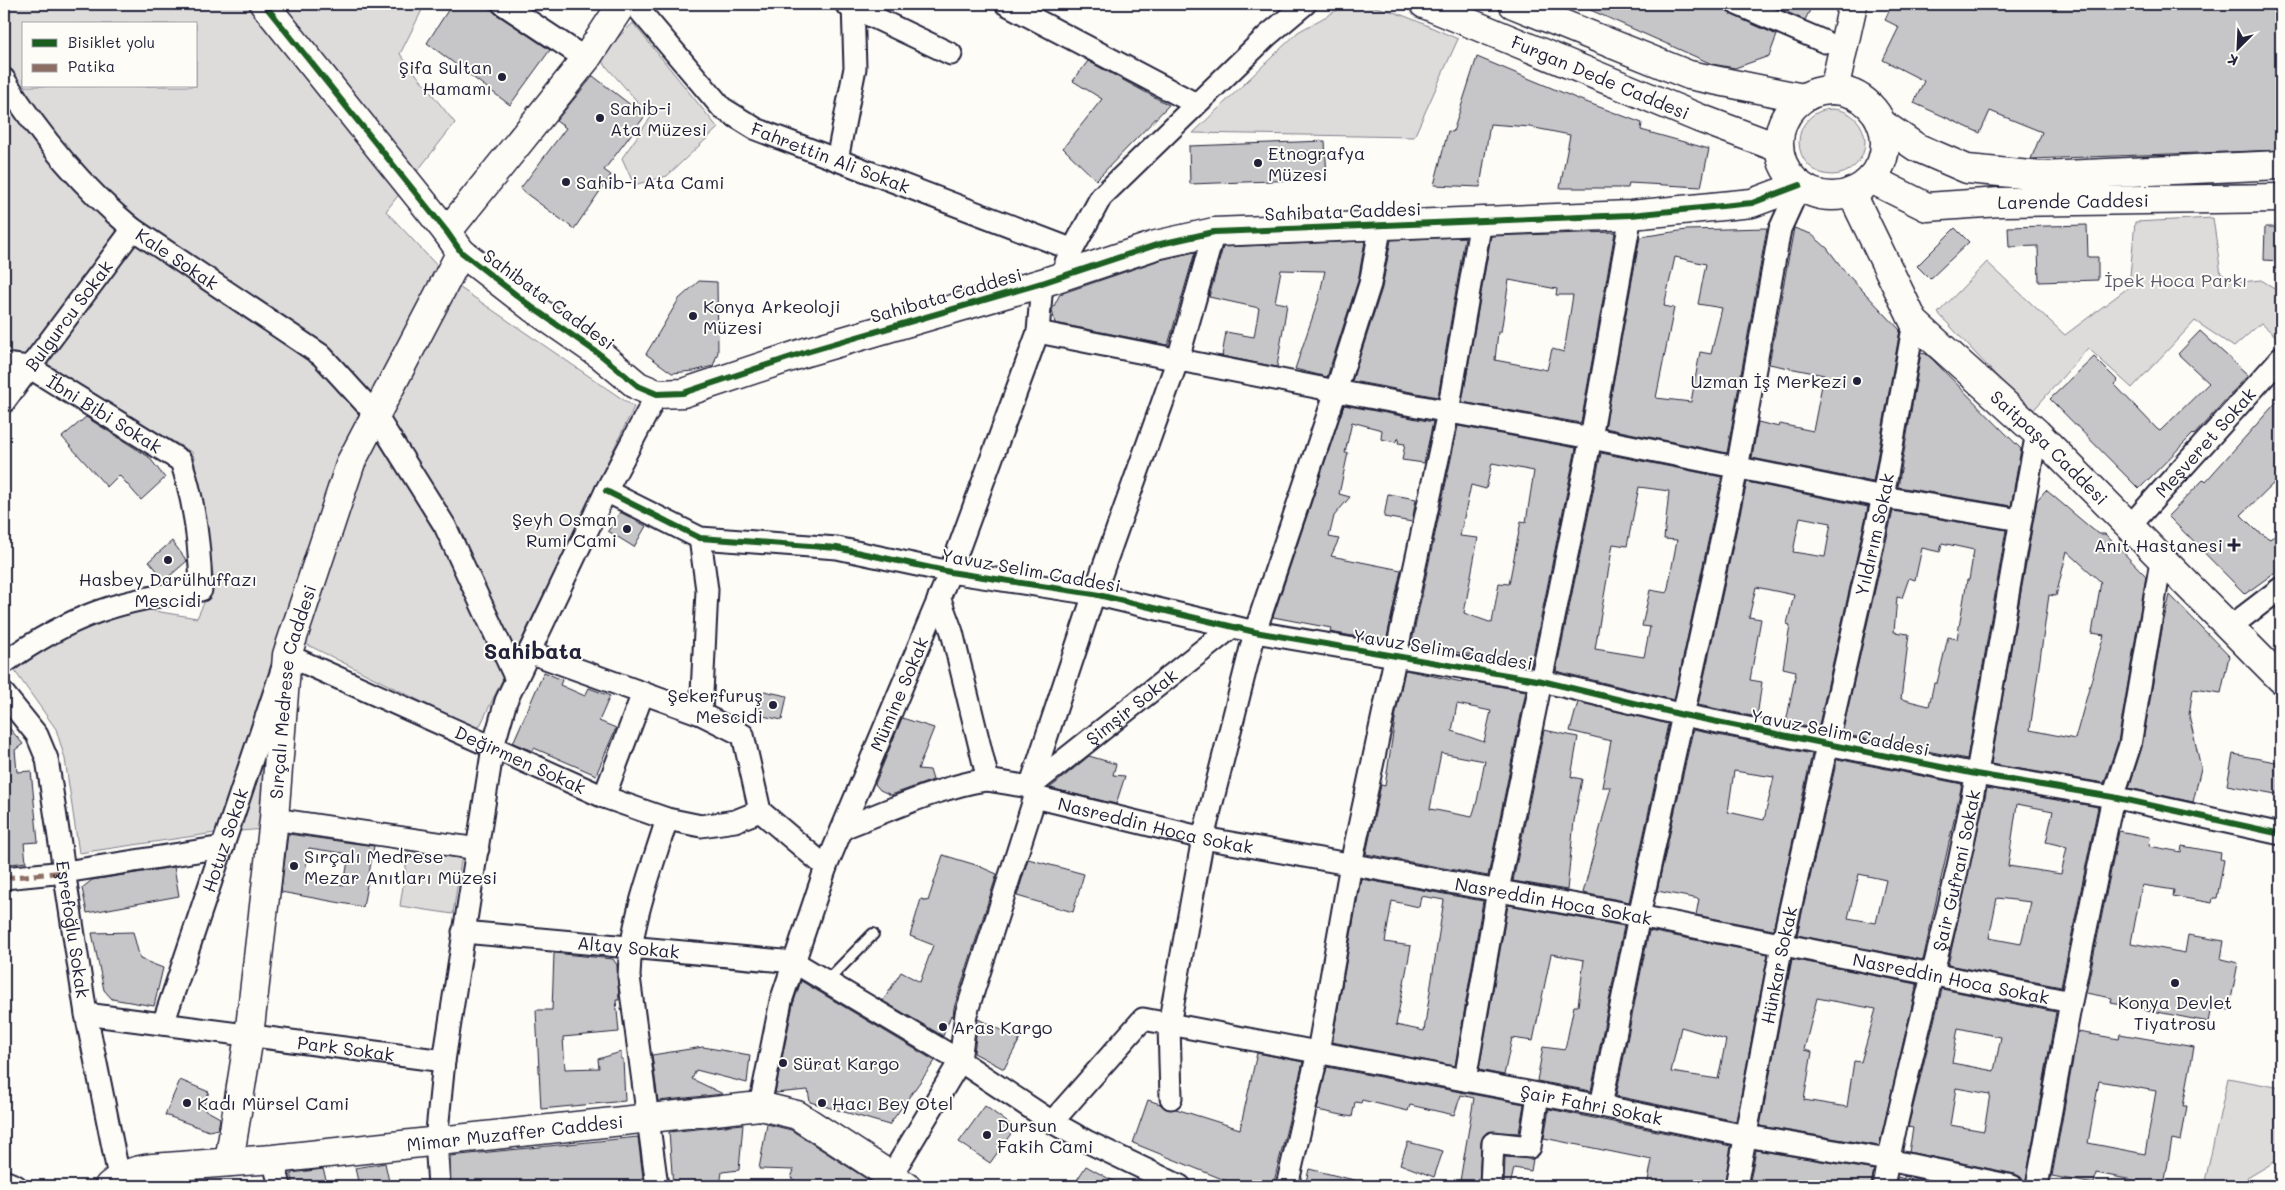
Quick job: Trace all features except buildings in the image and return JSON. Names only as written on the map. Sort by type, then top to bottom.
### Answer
[{"type":"street","name":"Sahibata Caddesi","points":[[264,4],[454,242],[533,308],[602,356],[638,386],[657,394],[683,393],[806,352],[1051,280],[1156,245],[1214,232],[1630,215],[1752,203],[1800,185]]},
{"type":"street","points":[[504,4],[586,59]]},
{"type":"street","name":"Sırçalı Medrese Caddesi","points":[[229,1162],[249,1036],[274,820],[287,655],[342,485],[454,242],[586,59],[622,4]]},
{"type":"street","name":"Fahrettin Ali Sokak","points":[[634,4],[722,108],[756,129],[1071,249]]},
{"type":"street","points":[[1006,4],[1196,104]]},
{"type":"street","name":"Mümine Sokak","points":[[760,1106],[781,1001],[826,867],[950,572],[1038,332],[1051,280],[1101,197],[1267,36],[1305,4]]},
{"type":"street","name":"Furgan Dede Caddesi","points":[[1424,4],[1699,118],[1779,148]]},
{"type":"street","points":[[1736,4],[1825,42]]},
{"type":"street","points":[[1834,90],[1853,4]]},
{"type":"street","points":[[837,160],[855,68],[851,5],[951,54]]},
{"type":"street","name":"Furgan Dede Caddesi","points":[[1526,6],[1689,75],[1803,98]]},
{"type":"street","name":"Kale Sokak","points":[[4,79],[42,135],[105,206],[133,230],[321,354],[375,414],[445,526],[516,679]]},
{"type":"street","points":[[1834,90],[1849,93],[1862,99],[1874,110],[1881,123],[1885,138],[1884,152],[1880,166],[1861,186],[1825,195],[1800,185],[1786,168],[1779,148],[1783,123],[1791,109],[1803,98],[1818,92],[1834,90]]},
{"type":"street","name":"Larende Caddesi","points":[[1881,123],[1916,147],[1967,169],[2042,176],[2281,165]]},
{"type":"street","points":[[1602,1106],[1639,916],[1737,468],[1780,229],[1800,185]]},
{"type":"street","name":"Larende Caddesi","points":[[1861,186],[1927,207],[2000,202],[2281,198]]},
{"type":"street","name":"Saitpaşa Caddesi","points":[[1861,186],[1914,322],[2037,433],[2161,561],[2281,679]]},
{"type":"street","points":[[1465,1080],[1498,890],[1591,438],[1630,215]]},
{"type":"street","points":[[1287,1186],[1318,1052],[1351,864],[1448,412],[1481,222]]},
{"type":"street","points":[[1171,1098],[1169,1024],[1203,838],[1255,632],[1370,284],[1381,224]]},
{"type":"street","name":"Bulgurcu Sokak","points":[[4,402],[133,230]]},
{"type":"street","points":[[894,1183],[960,1061],[966,1014],[1033,792],[1094,594],[1178,359],[1214,232]]},
{"type":"street","name":"Yıldırım Sokak","points":[[1829,745],[1883,497],[1914,322]]},
{"type":"street","points":[[1038,332],[1336,391],[1591,438],[1883,497],[2020,520]]},
{"type":"street","name":"Meşveret Sokak","points":[[2128,527],[2281,358]]},
{"type":"street","points":[[4,364],[29,368]]},
{"type":"street","name":"İbni Bibi Sokak","points":[[4,662],[83,616],[142,598],[201,590],[201,567],[192,503],[180,461],[29,368]]},
{"type":"street","points":[[440,1186],[436,1141],[444,1061],[463,932],[478,849],[492,747],[506,700],[606,491],[657,394]]},
{"type":"street","name":"Şair Gufrani Sokak","points":[[1883,1186],[1931,973],[1953,890],[1976,774],[2037,433]]},
{"type":"street","name":"Yavuz Selim Caddesi","points":[[606,491],[700,538],[837,548],[950,572],[1094,594],[1255,632],[1394,658],[1542,681],[1683,715],[1976,774],[2113,797],[2281,834]]},
{"type":"street","points":[[700,538],[707,590],[701,714]]},
{"type":"street","points":[[2037,1186],[2071,1002],[2113,797],[2130,745],[2161,561]]},
{"type":"street","points":[[2230,627],[2281,588]]},
{"type":"street","points":[[843,828],[950,789],[988,780],[952,632],[939,597]]},
{"type":"street","name":"Şimşir Sokak","points":[[1033,792],[1232,627]]},
{"type":"street","points":[[529,652],[701,714],[743,735],[760,811],[826,867]]},
{"type":"street","name":"Değirmen Sokak","points":[[287,655],[604,797],[667,819],[701,826],[735,821],[760,811]]},
{"type":"street","name":"Hotuz Sokak","points":[[163,1024],[287,655]]},
{"type":"street","points":[[604,797],[643,693]]},
{"type":"street","name":"Eşrefoğlu Sokak","points":[[4,694],[43,746],[51,773],[86,1014],[114,1182]]},
{"type":"street","name":"Hünkar Sokak","points":[[1736,1186],[1782,945],[1829,745]]},
{"type":"street","name":"Nasreddin Hoca Sokak","points":[[988,780],[1203,838],[1639,916],[2071,1002]]},
{"type":"street","points":[[657,1186],[629,977],[629,949],[634,926],[667,819]]},
{"type":"street","points":[[274,820],[478,849]]},
{"type":"street","points":[[4,878],[65,872],[223,847]]},
{"type":"street","name":"Altay Sokak","points":[[463,932],[629,949],[794,962]]},
{"type":"street","points":[[794,962],[960,1061],[1052,1122],[1086,1141],[1180,1186]]},
{"type":"street","name":"Park Sokak","points":[[86,1014],[444,1061]]},
{"type":"street","name":"Şair Fahri Sokak","points":[[1052,1122],[1143,1019],[1602,1106],[1746,1136],[1888,1160],[2012,1186]]},
{"type":"street","points":[[1491,1186],[1493,1143],[1530,1147],[1538,1095]]},
{"type":"street","name":"Mimar Muzaffer Caddesi","points":[[114,1182],[136,1170],[273,1160],[760,1106],[797,1116],[894,1183]]},
{"type":"street","points":[[273,1160],[280,1186]]},
{"type":"street","points":[[4,1181],[16,1186]]},
{"type":"lane","points":[[827,981],[872,934]]},
{"type":"green space","points":[[4,4],[425,4],[400,54],[455,123],[386,211],[453,283],[634,407],[478,730],[300,641],[278,828],[215,833],[79,853],[65,759],[56,729],[14,670],[68,629],[130,607],[197,618],[214,581],[193,453],[51,369],[4,375]]},
{"type":"green space","points":[[1348,4],[1377,7],[1390,11],[1458,39],[1414,137],[1193,133],[1298,32]]},
{"type":"green space","points":[[633,23],[718,128],[667,176],[634,185],[622,158],[651,117],[598,57]]},
{"type":"green space","points":[[1832,109],[1845,112],[1855,119],[1862,129],[1865,142],[1862,155],[1855,165],[1845,172],[1832,175],[1819,172],[1809,165],[1802,155],[1799,142],[1802,129],[1809,119],[1819,112]]},
{"type":"green space","name":"İpek Hoca Parkı","points":[[2213,218],[2221,274],[2241,282],[2261,280],[2281,292],[2281,341],[2261,323],[2234,347],[2195,321],[2132,388],[2088,348],[2031,413],[1938,313],[1987,262],[2065,335],[2129,287],[2135,222]]},
{"type":"green space","points":[[411,833],[464,841],[453,914],[400,906]]},
{"type":"green space","points":[[2228,1078],[2281,1088],[2281,1158],[2234,1186],[2204,1186]]},
{"type":"marked path","points":[[4,878],[65,872]]},
{"type":"cycle path","points":[[264,4],[461,252],[533,308],[602,356],[638,386],[657,394],[683,393],[806,352],[1042,283],[1156,245],[1214,232],[1631,215],[1752,203],[1800,185]]},
{"type":"cycle path","points":[[606,491],[700,538],[837,548],[950,572],[1094,594],[1255,632],[1542,681],[1683,715],[1976,774],[2113,797],[2281,834]]},
{"type":"place","name":"Şifa Sultan Hamamı","points":[[502,77]]},
{"type":"place","name":"Sahib-i Ata Müzesi","points":[[600,118]]},
{"type":"place","name":"Etnografya Müzesi","points":[[1258,163]]},
{"type":"place","name":"Sahib-i Ata Cami","points":[[566,182]]},
{"type":"place","name":"Konya Arkeoloji Müzesi","points":[[693,316]]},
{"type":"place","name":"Uzman İş Merkezi","points":[[1857,381]]},
{"type":"place","name":"Şeyh Osman Rumi Cami","points":[[627,529]]},
{"type":"place","name":"Anıt Hastanesi","points":[[2234,545]]},
{"type":"place","name":"Hasbey Darülhuffazı Mescidi","points":[[168,560]]},
{"type":"place","name":"Şekerfuruş Mescidi","points":[[773,705]]},
{"type":"place","name":"Sırçalı Medrese Mezar Anıtları Müzesi","points":[[294,866]]},
{"type":"place","name":"Konya Devlet Tiyatrosu","points":[[2175,983]]},
{"type":"place","name":"Aras Kargo","points":[[943,1027]]},
{"type":"place","name":"Sürat Kargo","points":[[783,1063]]},
{"type":"place","name":"Kadı Mürsel Cami","points":[[187,1103]]},
{"type":"place","name":"Hacı Bey Otel","points":[[822,1103]]},
{"type":"place","name":"Dursun Fakih Cami","points":[[987,1135]]},
{"type":"district","name":"Sahibata","points":[[533,650]]}]
